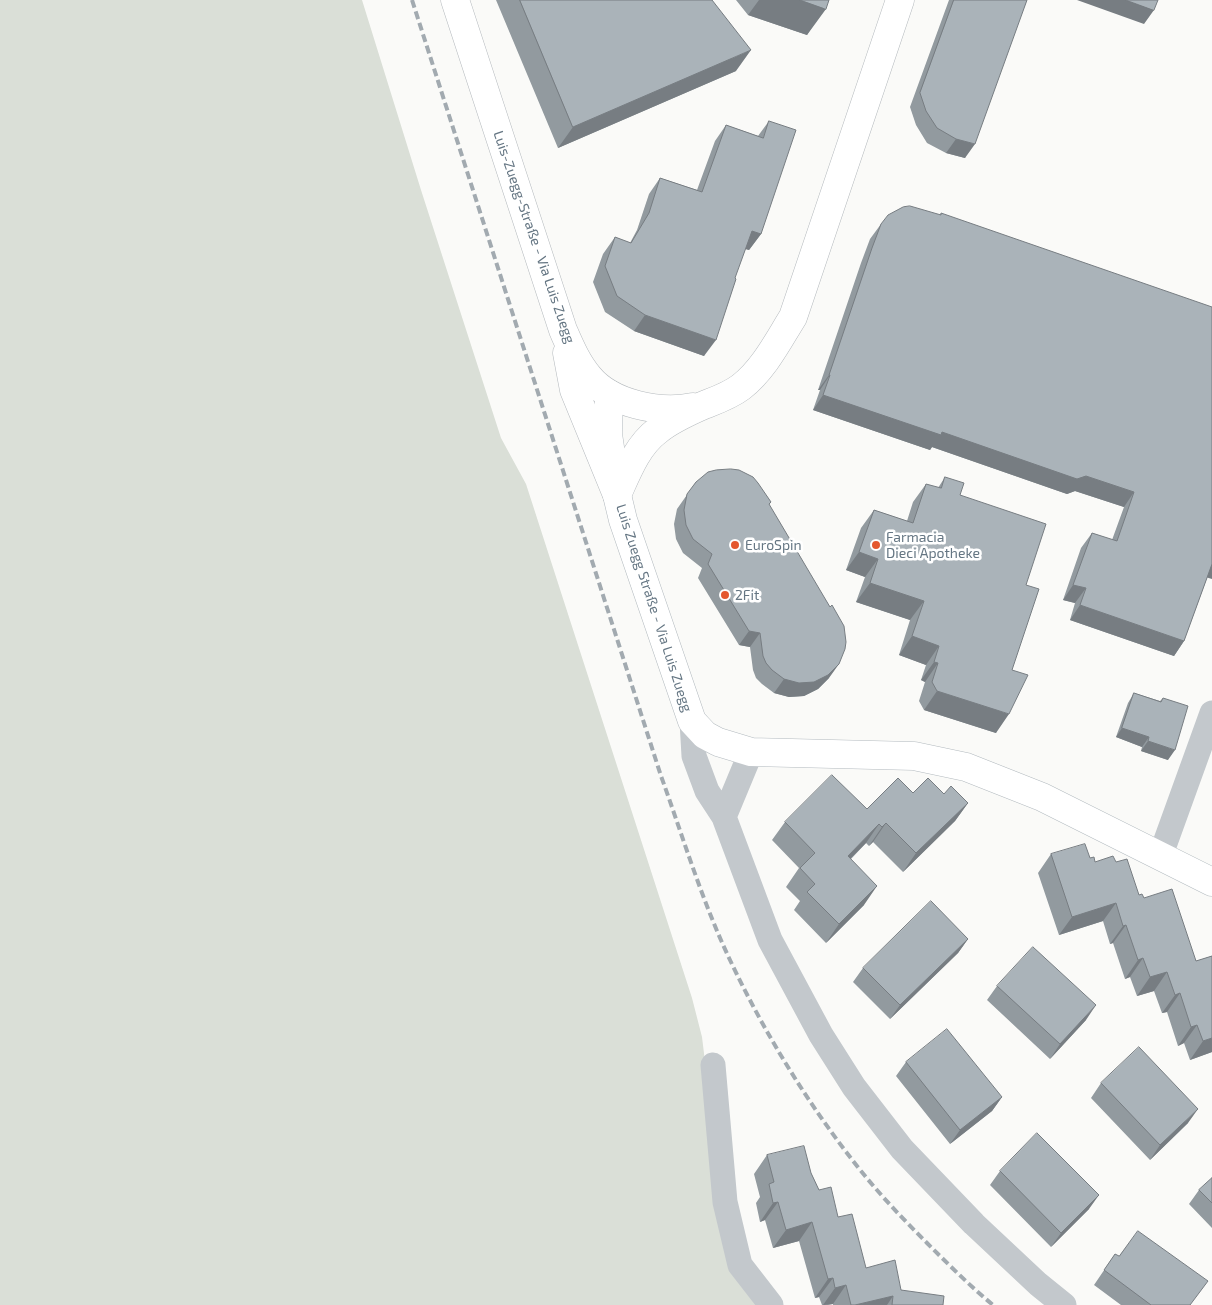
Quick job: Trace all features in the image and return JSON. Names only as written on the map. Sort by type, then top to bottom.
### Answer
[{"type":"main road","name":"Luis-Zuegg-Straße - Via Luis Zuegg","points":[[455,0],[563,330],[576,358],[589,377],[609,394],[632,403],[666,410],[681,410],[704,405]]},
{"type":"main road","points":[[617,495],[640,450],[655,432],[704,405],[727,397],[743,386],[767,359],[793,317],[900,0]]},
{"type":"main road","points":[[563,330],[574,390],[617,495]]},
{"type":"main road","points":[[609,394],[608,434],[617,495]]},
{"type":"main road","name":"Luis Zuegg Straße - Via Luis Zuegg","points":[[617,495],[623,520],[692,721]]},
{"type":"main road","points":[[692,721],[705,735],[718,742],[751,752],[914,756],[966,767],[1042,797],[1212,882]]},
{"type":"street","points":[[1160,857],[1212,713]]},
{"type":"street","points":[[692,721],[694,756],[707,791],[724,817],[770,940],[821,1035],[854,1087],[902,1149],[974,1224],[1038,1284],[1064,1305]]},
{"type":"street","points":[[724,817],[751,752]]},
{"type":"street","points":[[713,1065],[725,1202],[740,1265],[771,1305]]},
{"type":"shaded area","points":[[0,0],[362,0],[501,438],[526,484],[692,998],[702,1037],[707,1078],[757,1305],[0,1305]]},
{"type":"building","points":[[520,0],[712,0],[751,50],[573,127]]},
{"type":"building","points":[[800,0],[829,0],[826,9]]},
{"type":"building","points":[[954,0],[1027,0],[975,144],[956,139],[937,128],[926,111],[920,93]]},
{"type":"building","points":[[1126,0],[1158,0],[1154,10]]},
{"type":"building","points":[[769,121],[796,130],[761,234],[752,231],[716,340],[645,315],[617,296],[605,266],[615,237],[631,243],[649,213],[660,178],[702,192],[726,125],[763,138]]},
{"type":"building","points":[[910,206],[941,215],[941,213],[1212,307],[1212,564],[1184,641],[1080,605],[1086,588],[1073,585],[1092,533],[1117,541],[1134,492],[1086,476],[1077,479],[942,432],[941,435],[823,395],[881,224],[888,215],[903,207]]},
{"type":"building","points":[[731,469],[739,470],[753,477],[758,483],[771,502],[769,504],[830,607],[832,605],[844,626],[846,642],[839,664],[828,675],[814,682],[799,683],[784,679],[766,663],[763,656],[760,633],[749,631],[708,564],[712,554],[693,539],[686,525],[684,510],[687,494],[696,482],[708,472]]},
{"type":"building","points":[[945,477],[964,483],[960,495],[1046,524],[1026,585],[1039,589],[1012,670],[1028,675],[1009,714],[937,691],[932,682],[938,663],[934,662],[939,646],[912,636],[924,601],[870,583],[878,559],[859,552],[874,510],[913,523],[926,484],[941,488]]},
{"type":"building","points":[[1134,693],[1161,702],[1163,698],[1188,706],[1175,750],[1148,741],[1149,737],[1122,728]]},
{"type":"building","points":[[832,775],[867,809],[898,778],[913,793],[928,778],[944,794],[951,786],[968,803],[916,853],[886,823],[882,827],[879,824],[848,856],[877,886],[839,924],[807,892],[815,884],[800,868],[815,853],[785,822]]},
{"type":"building","points":[[1085,844],[1090,858],[1094,857],[1095,862],[1113,856],[1116,862],[1127,859],[1139,895],[1142,894],[1144,898],[1172,889],[1196,961],[1212,956],[1212,1038],[1203,1041],[1197,1025],[1191,1027],[1180,993],[1175,995],[1167,972],[1150,977],[1143,958],[1138,960],[1126,925],[1123,926],[1116,903],[1072,917],[1051,854]]},
{"type":"building","points":[[931,901],[968,939],[900,1005],[863,968]]},
{"type":"building","points":[[1033,947],[1096,1005],[1060,1044],[997,986]]},
{"type":"building","points":[[947,1029],[1002,1097],[960,1130],[906,1062]]},
{"type":"building","points":[[1139,1047],[1198,1109],[1160,1145],[1101,1083]]},
{"type":"building","points":[[1037,1133],[1099,1195],[1061,1233],[1000,1171]]},
{"type":"building","points":[[804,1146],[811,1173],[819,1190],[831,1187],[838,1217],[852,1214],[866,1268],[895,1260],[901,1290],[944,1296],[943,1305],[892,1305],[893,1296],[851,1305],[846,1285],[835,1288],[833,1278],[828,1279],[812,1222],[786,1230],[778,1202],[773,1203],[769,1184],[774,1182],[767,1155]]},
{"type":"building","points":[[1212,1178],[1212,1203],[1199,1190]]},
{"type":"building","points":[[1138,1231],[1208,1281],[1190,1305],[1151,1305],[1104,1270],[1115,1254],[1119,1256]]},
{"type":"railway","points":[[412,0],[661,776],[720,938],[773,1042],[806,1095],[842,1146],[901,1217],[959,1275],[993,1305]]},
{"type":"place","name":"EuroSpin","points":[[735,545]]},
{"type":"place","name":"Farmacia Dieci Apotheke","points":[[876,545]]},
{"type":"place","name":"2Fit","points":[[725,595]]}]
